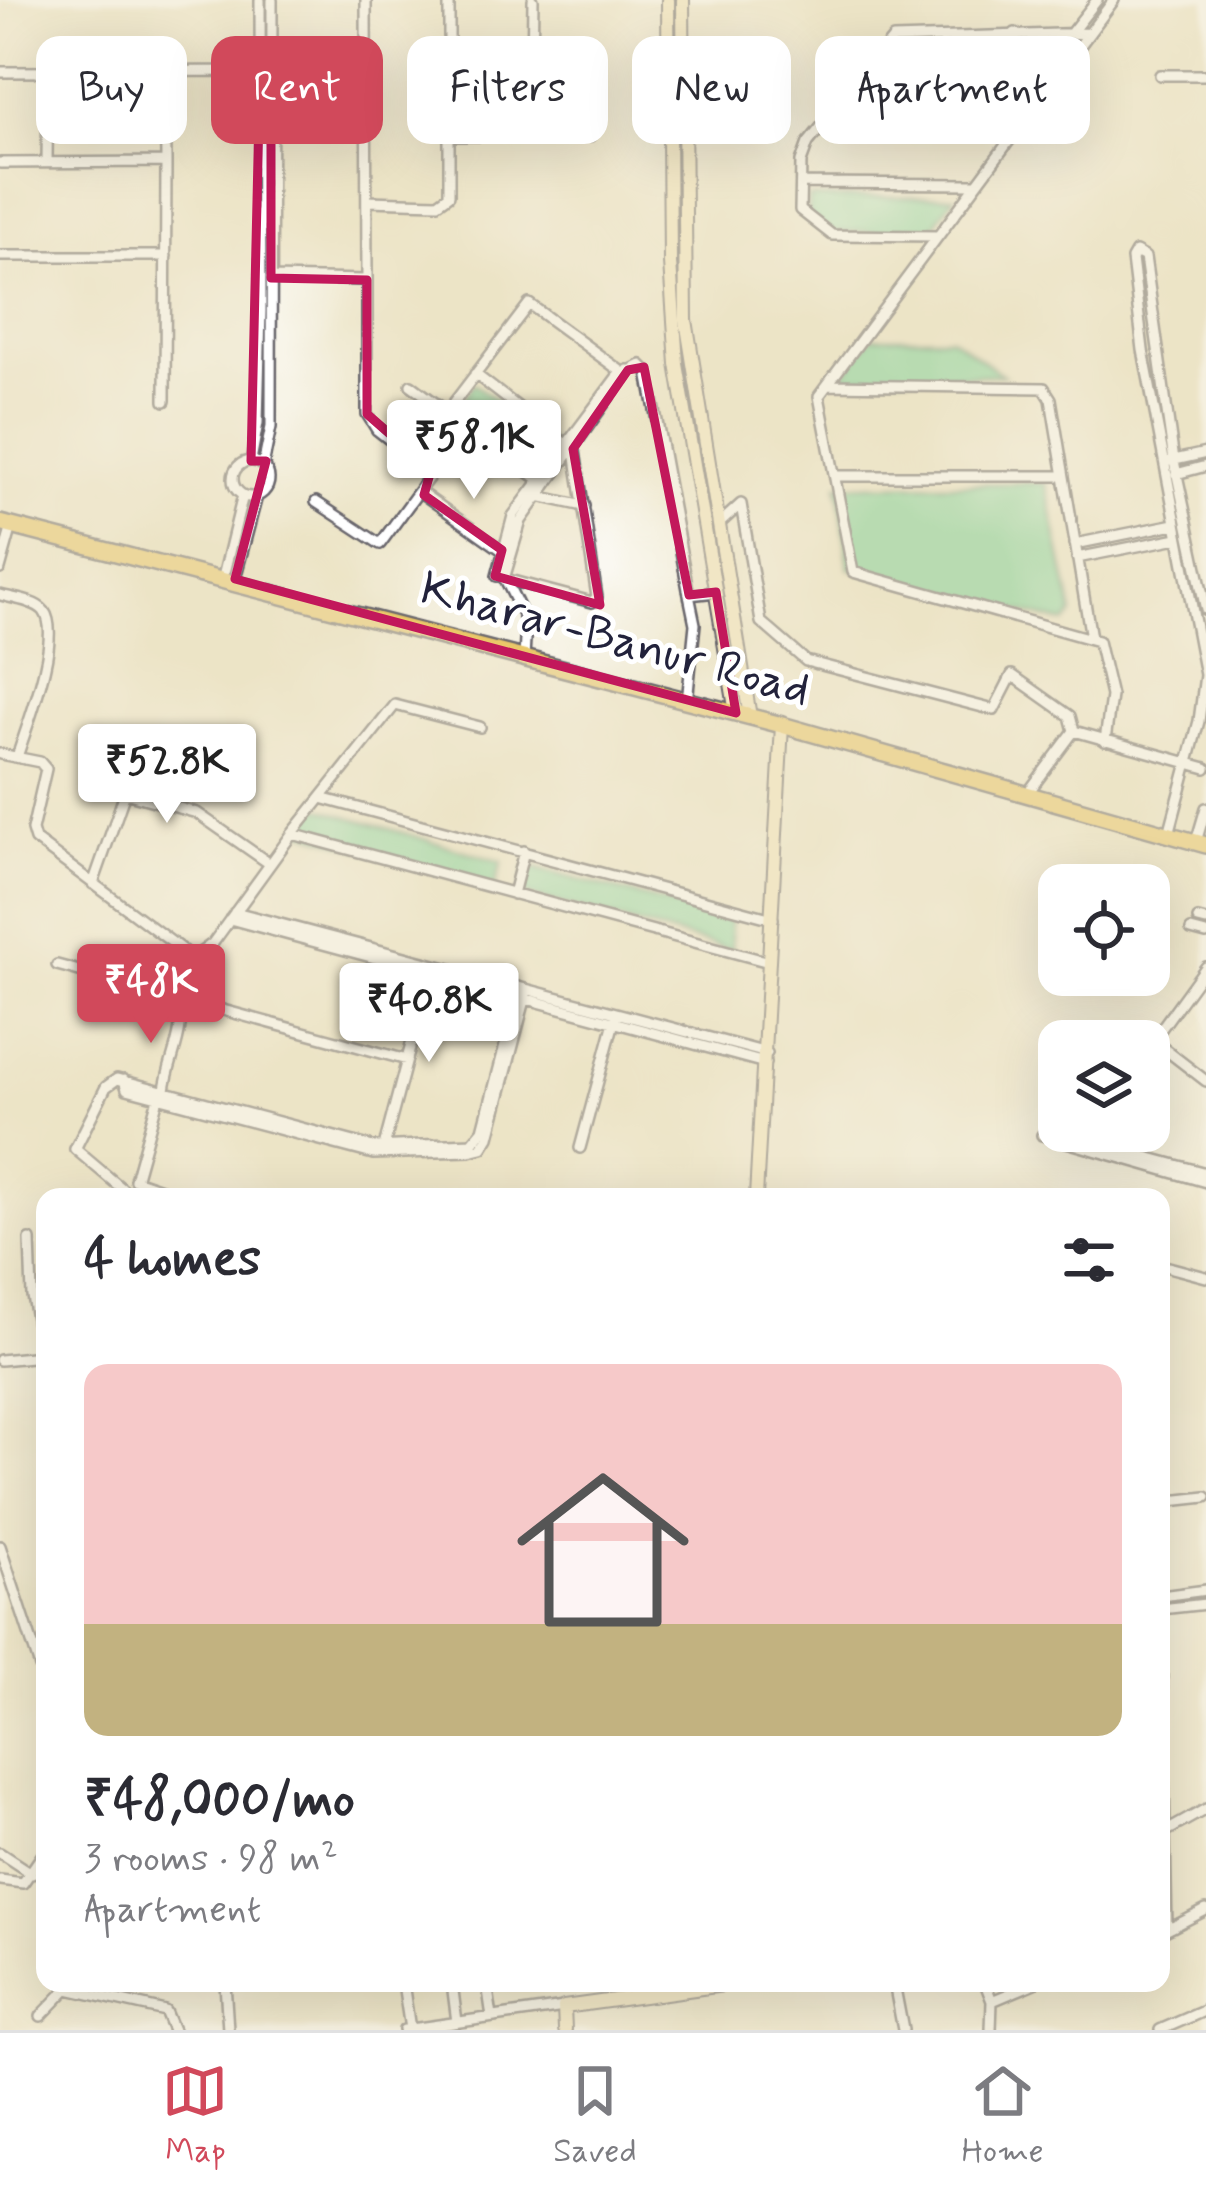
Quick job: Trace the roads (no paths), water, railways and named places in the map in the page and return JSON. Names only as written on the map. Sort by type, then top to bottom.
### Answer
[{"type":"highway","name":"Kharar-Banur Road","points":[[6,524],[229,578],[782,725],[1201,844]]},
{"type":"main road","points":[[668,0],[670,262],[677,364],[716,592],[743,715]]},
{"type":"main road","points":[[683,0],[686,320],[743,715]]},
{"type":"main road","points":[[758,1188],[782,725]]},
{"type":"main road","points":[[565,2030],[564,2007],[639,1992]]},
{"type":"street","points":[[260,0],[263,36]]},
{"type":"street","points":[[269,36],[272,0]]},
{"type":"street","points":[[316,502],[376,544],[420,492],[431,470],[377,430],[367,414],[366,0]]},
{"type":"street","points":[[448,36],[449,0]]},
{"type":"street","points":[[532,36],[533,0]]},
{"type":"street","points":[[1071,33],[1097,0]]},
{"type":"street","points":[[1087,36],[1114,0]]},
{"type":"street","points":[[954,36],[1089,33]]},
{"type":"street","points":[[0,72],[36,72]]},
{"type":"street","points":[[1160,75],[1206,75]]},
{"type":"street","points":[[815,135],[805,148],[802,213],[832,235],[938,236]]},
{"type":"street","points":[[47,144],[47,162]]},
{"type":"street","points":[[165,401],[166,144]]},
{"type":"street","points":[[251,461],[258,423],[264,144]]},
{"type":"street","points":[[229,578],[257,496],[268,486],[263,466],[271,427],[268,144]]},
{"type":"street","points":[[367,201],[446,199],[447,144]]},
{"type":"street","points":[[1006,144],[819,396],[850,567],[856,575],[1091,638],[1103,648],[1110,687],[1105,741]]},
{"type":"street","points":[[0,163],[166,162]]},
{"type":"street","points":[[800,183],[976,184]]},
{"type":"street","points":[[1168,834],[1189,763],[1205,675],[1175,524],[1168,462],[1156,347],[1145,257],[1136,252],[1132,259],[1143,350],[1168,462],[1176,474],[1202,573],[1206,610]]},
{"type":"street","points":[[0,256],[166,256]]},
{"type":"street","points":[[271,278],[367,280]]},
{"type":"street","points":[[446,413],[529,304],[625,372]]},
{"type":"street","points":[[1143,350],[1156,347]]},
{"type":"street","points":[[475,374],[570,446],[584,506],[595,601],[496,575],[513,516],[543,482],[570,446],[625,372],[641,365],[648,372],[694,624],[687,702]]},
{"type":"street","points":[[412,385],[543,482]]},
{"type":"street","points":[[828,385],[1039,386],[1051,399],[1091,638]]},
{"type":"street","points":[[1168,462],[1206,453]]},
{"type":"street","points":[[229,578],[243,495],[234,477],[238,467],[251,461],[263,466]]},
{"type":"street","points":[[1176,474],[1206,466]]},
{"type":"street","points":[[835,476],[1063,476]]},
{"type":"street","points":[[524,658],[526,622],[505,579],[521,521],[543,482]]},
{"type":"street","points":[[420,492],[502,550]]},
{"type":"street","points":[[243,495],[257,496]]},
{"type":"street","points":[[538,496],[584,506]]},
{"type":"street","points":[[719,524],[741,504],[761,622],[806,661],[994,710],[1012,674],[1070,716],[1074,731]]},
{"type":"street","points":[[0,569],[6,524]]},
{"type":"street","points":[[1075,544],[1175,524]]},
{"type":"street","points":[[1077,558],[1178,538]]},
{"type":"street","points":[[689,595],[716,592]]},
{"type":"street","points":[[0,595],[37,606],[47,620],[47,656],[17,757]]},
{"type":"street","points":[[164,996],[193,958],[213,943],[292,834],[399,704],[481,728]]},
{"type":"street","points":[[1074,731],[1206,768]]},
{"type":"street","points":[[1026,794],[1074,731]]},
{"type":"street","points":[[0,754],[40,762],[46,769],[32,830],[35,841],[193,958]]},
{"type":"street","points":[[93,884],[125,793],[197,813],[270,864]]},
{"type":"street","points":[[321,798],[773,919]]},
{"type":"street","points":[[1201,844],[1206,808]]},
{"type":"street","points":[[292,834],[770,962]]},
{"type":"street","points":[[513,893],[524,851]]},
{"type":"street","points":[[233,916],[766,1058]]},
{"type":"street","points":[[1191,930],[1206,934]]},
{"type":"street","points":[[57,965],[407,1060]]},
{"type":"street","points":[[1206,967],[1154,1040],[1206,1082]]},
{"type":"street","points":[[382,1151],[431,968]]},
{"type":"street","points":[[120,1188],[75,1149],[109,1083],[124,1080],[382,1151],[482,1148],[523,993]]},
{"type":"street","points":[[158,1188],[135,1180],[184,1027],[178,1000]]},
{"type":"street","points":[[580,1148],[615,1018]]},
{"type":"street","points":[[1206,1173],[1167,1167],[1042,1135],[1049,1131],[1167,1167],[1206,1182]]},
{"type":"street","points":[[30,1240],[36,1294]]},
{"type":"street","points":[[1170,1267],[1206,1277]]},
{"type":"street","points":[[0,1360],[36,1357]]},
{"type":"street","points":[[1170,1501],[1206,1496]]},
{"type":"street","points":[[0,1546],[36,1654]]},
{"type":"street","points":[[1170,1594],[1206,1590]]},
{"type":"street","points":[[1170,1608],[1206,1604]]},
{"type":"street","points":[[32,1641],[36,1640]]},
{"type":"street","points":[[1170,1830],[1206,1809]]},
{"type":"street","points":[[0,1853],[32,1874]]},
{"type":"street","points":[[0,1880],[21,1884],[36,1867]]},
{"type":"street","points":[[1170,1929],[1206,1910]]},
{"type":"street","points":[[41,2016],[64,1992]]},
{"type":"street","points":[[93,1992],[161,2010],[172,2026],[185,2030]]},
{"type":"street","points":[[226,1992],[228,2030]]},
{"type":"street","points":[[404,1992],[407,2030],[564,2007]]},
{"type":"street","points":[[453,1992],[457,2022]]},
{"type":"street","points":[[488,1992],[492,2018]]},
{"type":"street","points":[[896,1992],[903,2030]]},
{"type":"street","points":[[988,1992],[991,2030]]},
{"type":"street","points":[[992,2001],[1013,1992]]},
{"type":"street","points":[[1160,2030],[1206,2010]]}]
